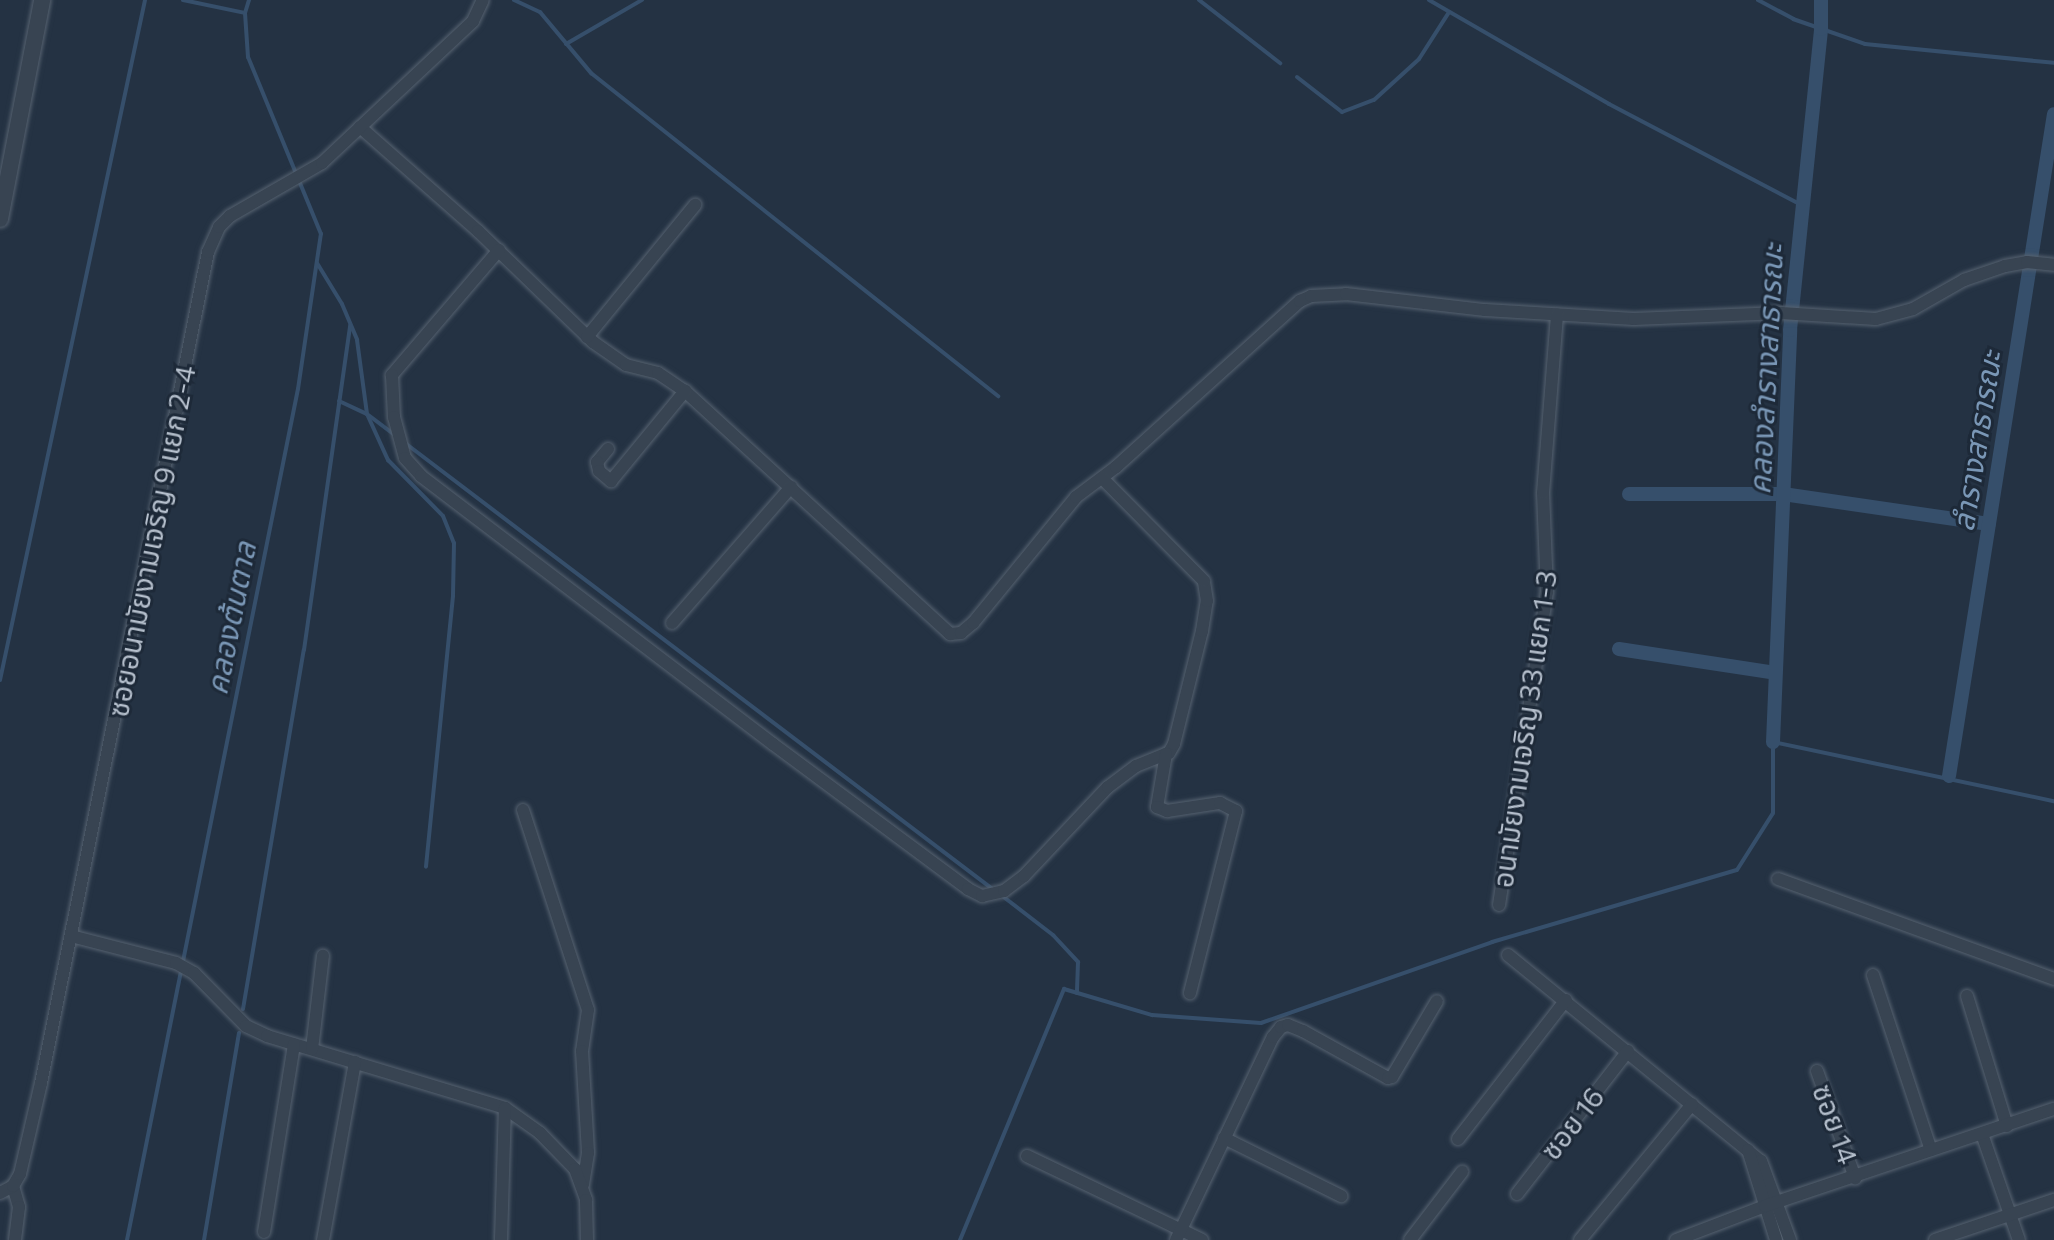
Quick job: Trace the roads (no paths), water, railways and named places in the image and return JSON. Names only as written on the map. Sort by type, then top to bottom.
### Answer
[{"type":"street","points":[[0,219],[42,0]]},
{"type":"street","name":"ซอยอนามัยงามเจริญ 9 แยก 2-4","points":[[13,1186],[20,1174],[71,936],[208,252],[219,227],[230,216],[306,174],[473,21],[483,0]]},
{"type":"street","points":[[360,127],[499,250],[587,337],[617,360],[658,373],[685,391],[950,634],[961,633],[973,623],[1076,497],[1102,478],[1300,301],[1311,296],[1346,294],[1557,315],[1634,319],[1781,313],[1876,319],[1896,315],[1964,280],[2027,262],[2048,264]]},
{"type":"street","points":[[587,337],[695,205]]},
{"type":"street","points":[[499,250],[392,375],[394,417],[405,458],[421,476],[797,762],[968,889],[982,896],[1004,891],[1024,876],[1108,787],[1136,766],[1166,754]]},
{"type":"street","name":"อนามัยงามเจริญ 33 แยก 1-3","points":[[1499,905],[1547,592],[1543,493],[1557,315]]},
{"type":"street","points":[[608,449],[597,462],[599,471],[611,481],[685,391]]},
{"type":"street","points":[[1102,478],[1204,581],[1207,601],[1202,631],[1174,744],[1166,754],[1157,807],[1167,811],[1220,803],[1236,811],[1190,993]]},
{"type":"street","points":[[672,623],[791,487]]},
{"type":"street","points":[[523,810],[588,1010],[582,1051],[588,1153],[583,1185],[587,1240]]},
{"type":"street","points":[[1778,879],[2054,979]]},
{"type":"street","points":[[71,936],[176,963],[190,970],[246,1026],[294,1044],[505,1108],[560,1152],[575,1169],[583,1185]]},
{"type":"street","points":[[1508,955],[1748,1150],[1790,1240]]},
{"type":"street","points":[[312,1049],[323,956]]},
{"type":"street","points":[[1873,975],[1931,1150]]},
{"type":"street","points":[[1967,996],[2007,1126]]},
{"type":"street","points":[[1458,1139],[1566,1000]]},
{"type":"street","points":[[1178,1235],[1273,1037],[1281,1027],[1288,1025],[1303,1031],[1388,1078],[1392,1077],[1437,1001]]},
{"type":"street","points":[[264,1232],[294,1044]]},
{"type":"street","name":"ซอย 16","points":[[1517,1194],[1628,1051]]},
{"type":"street","points":[[323,1240],[355,1062]]},
{"type":"street","name":"ซอย 14","points":[[1817,1071],[1855,1178]]},
{"type":"street","points":[[1580,1240],[1692,1104]]},
{"type":"street","points":[[501,1240],[505,1108]]},
{"type":"street","points":[[1676,1240],[1771,1204],[2054,1109]]},
{"type":"street","points":[[1982,1134],[2019,1240]]},
{"type":"street","points":[[1224,1138],[1341,1196]]},
{"type":"street","points":[[1027,1156],[1178,1235],[1202,1240]]},
{"type":"street","points":[[1410,1240],[1462,1172]]},
{"type":"street","points":[[0,1193],[13,1186],[19,1207],[15,1240]]},
{"type":"street","points":[[1935,1240],[2054,1200]]},
{"type":"street","points":[[1771,1204],[1776,1240]]},
{"type":"waterway","name":"คลองต้นตาล","points":[[0,680],[145,0]]},
{"type":"waterway","name":"คลองต้นตาล","points":[[183,0],[245,13],[249,0]]},
{"type":"waterway","points":[[514,0],[540,12],[591,73],[998,396]]},
{"type":"waterway","points":[[566,44],[642,0]]},
{"type":"waterway","points":[[1199,0],[1280,63]]},
{"type":"waterway","points":[[1429,0],[1609,104],[1803,206]]},
{"type":"waterway","points":[[1758,0],[1793,19],[1865,44],[2054,63]]},
{"type":"waterway","name":"คลองลำรางสาธารณะ","points":[[1773,742],[1790,330],[1821,29],[1821,0]]},
{"type":"waterway","points":[[1297,77],[1342,112],[1374,100],[1419,59],[1449,12]]},
{"type":"waterway","name":"คลองต้นตาล","points":[[127,1240],[298,389],[321,234],[248,57],[245,13]]},
{"type":"waterway","name":"ลำรางสาธารณะ","points":[[1949,776],[2054,114]]},
{"type":"waterway","points":[[317,263],[342,304],[357,340],[367,414],[388,460],[443,516],[454,543],[453,596],[426,867]]},
{"type":"waterway","points":[[243,1009],[304,650],[350,325]]},
{"type":"waterway","points":[[339,401],[367,414],[395,435]]},
{"type":"waterway","points":[[405,443],[994,890]]},
{"type":"waterway","points":[[1629,494],[1783,494],[1989,524]]},
{"type":"waterway","points":[[1619,649],[1775,673]]},
{"type":"waterway","points":[[960,1240],[1064,989],[1152,1015],[1261,1023],[1492,942],[1737,870],[1773,813],[1773,742],[2054,801]]},
{"type":"waterway","points":[[1001,895],[1053,935],[1078,962],[1077,993]]},
{"type":"waterway","points":[[204,1240],[239,1033]]}]
